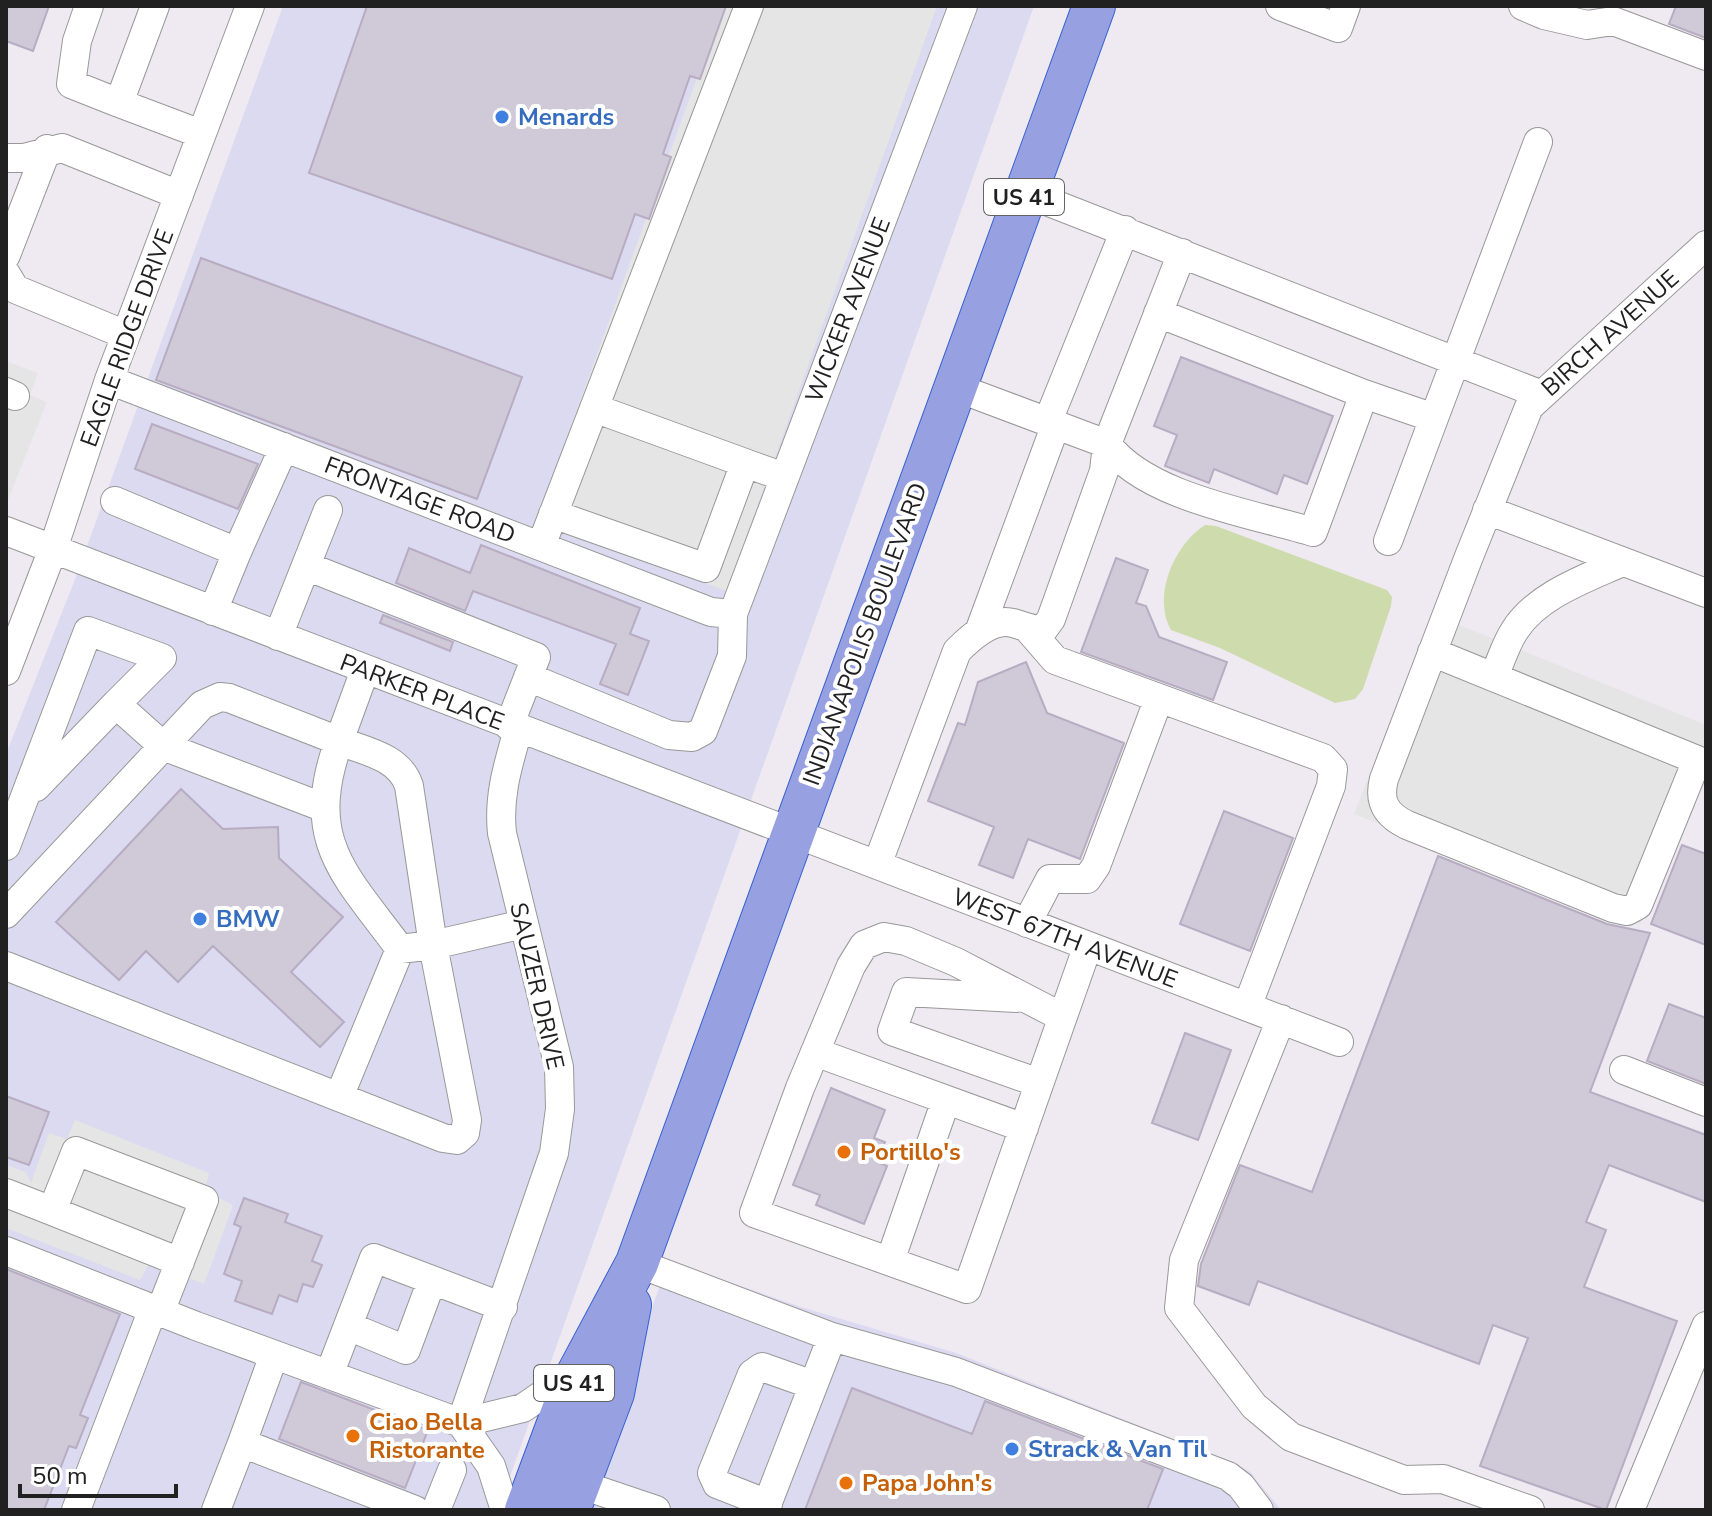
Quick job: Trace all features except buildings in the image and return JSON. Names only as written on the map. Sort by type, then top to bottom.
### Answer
[{"type":"highway","name":"INDIANAPOLIS BOULEVARD","points":[[526,1510],[574,1381],[637,1263],[1094,6]]},
{"type":"highway","name":"INDIANAPOLIS BOULEVARD","points":[[574,1497],[613,1393],[637,1263]]},
{"type":"street","points":[[89,6],[77,41],[71,84],[201,134]]},
{"type":"street","points":[[119,103],[155,6]]},
{"type":"street","name":"EAGLE RIDGE DRIVE","points":[[6,671],[53,549],[109,380],[250,6]]},
{"type":"street","points":[[541,546],[749,6]]},
{"type":"street","name":"WICKER AVENUE","points":[[532,667],[669,735],[692,737],[703,731],[732,656],[733,614],[963,6]]},
{"type":"street","points":[[1280,6],[1338,28],[1346,6]]},
{"type":"street","points":[[1523,6],[1544,15],[1587,25],[1613,21],[1706,56]]},
{"type":"street","points":[[1388,541],[1538,142]]},
{"type":"street","points":[[6,158],[24,158],[47,149],[62,148],[179,195]]},
{"type":"street","points":[[6,255],[47,149]]},
{"type":"street","points":[[1026,193],[1542,395]]},
{"type":"street","points":[[979,632],[1052,423],[1125,230]]},
{"type":"street","name":"BIRCH AVENUE","points":[[1702,762],[1638,905],[1627,911],[1407,825],[1393,818],[1384,808],[1381,792],[1432,652],[1529,407],[1706,245]]},
{"type":"street","points":[[877,865],[957,651],[979,632],[1009,621],[1029,630],[1043,630],[1051,619],[1104,471],[1107,444],[1182,253]]},
{"type":"street","points":[[6,274],[15,289],[126,335]]},
{"type":"street","points":[[1158,313],[1364,394],[1434,418]]},
{"type":"street","name":"FRONTAGE ROAD","points":[[109,380],[711,612],[733,614]]},
{"type":"street","points":[[955,387],[1107,444],[1121,463],[1157,485],[1313,532],[1364,394]]},
{"type":"street","points":[[594,408],[784,477]]},
{"type":"street","points":[[213,611],[284,447]]},
{"type":"street","points":[[553,514],[706,568],[745,463]]},
{"type":"street","points":[[115,501],[237,552]]},
{"type":"street","points":[[278,636],[328,510]]},
{"type":"street","points":[[1487,510],[1706,593]]},
{"type":"street","name":"PARKER PLACE","points":[[6,531],[792,833]]},
{"type":"street","points":[[1494,676],[1515,628],[1533,611],[1564,589],[1622,562]]},
{"type":"street","points":[[306,566],[532,667]]},
{"type":"street","points":[[1029,630],[1055,660],[1323,758],[1333,769],[1331,786],[1247,1007]]},
{"type":"street","points":[[6,846],[88,631],[162,658],[27,795]]},
{"type":"street","points":[[1432,652],[1702,762]]},
{"type":"street","name":"SAUZER DRIVE","points":[[461,1423],[554,1153],[560,1109],[559,1067],[506,860],[499,809],[514,728],[532,667]]},
{"type":"street","points":[[365,670],[329,768],[325,808],[328,844],[336,862],[400,949]]},
{"type":"street","points":[[6,914],[202,705],[220,697],[395,764],[405,773],[433,945],[467,1120],[465,1133],[457,1140],[443,1138],[6,966]]},
{"type":"street","points":[[1027,923],[1050,879],[1087,879],[1096,866],[1159,698]]},
{"type":"street","points":[[116,704],[163,746],[325,808]]},
{"type":"street","name":"WEST 67TH AVENUE","points":[[792,833],[1339,1042]]},
{"type":"street","points":[[400,949],[433,945],[524,924]]},
{"type":"street","points":[[1062,1017],[956,962],[906,941],[884,937],[864,945],[851,966],[815,1052],[754,1213],[967,1289],[1087,948]]},
{"type":"street","points":[[339,1097],[400,949]]},
{"type":"street","points":[[1021,998],[906,992],[892,1031],[1039,1083]]},
{"type":"street","points":[[1281,1019],[1184,1260],[1179,1308],[1254,1406],[1291,1437],[1404,1480],[1443,1479],[1530,1510]]},
{"type":"street","points":[[815,1052],[1024,1128]]},
{"type":"street","points":[[1624,1070],[1706,1102]]},
{"type":"street","points":[[890,1261],[946,1100]]},
{"type":"street","points":[[52,1211],[76,1151],[204,1200],[76,1510]]},
{"type":"street","points":[[6,1193],[180,1262]]},
{"type":"street","points":[[6,1251],[274,1355],[461,1423],[523,1408],[552,1388],[574,1381]]},
{"type":"street","points":[[329,1375],[374,1258],[503,1307]]},
{"type":"street","points":[[637,1263],[832,1337],[956,1372],[1228,1476],[1241,1486],[1259,1510]]},
{"type":"street","points":[[348,1326],[406,1350],[432,1280]]},
{"type":"street","points":[[1630,1510],[1706,1326]]},
{"type":"street","points":[[813,1385],[762,1367],[752,1374],[712,1473],[717,1484],[766,1507],[832,1337]]},
{"type":"street","points":[[216,1510],[274,1355]]},
{"type":"street","points":[[461,1423],[491,1466],[505,1510]]},
{"type":"street","points":[[242,1443],[415,1510]]},
{"type":"street","points":[[436,1510],[452,1470]]},
{"type":"street","points":[[574,1497],[643,1508]]},
{"type":"shaded area","points":[[283,6],[1034,6],[498,1510],[6,1510],[6,754],[74,582]]},
{"type":"shaded area","points":[[723,6],[937,6],[727,591],[537,520]]},
{"type":"shaded area","points":[[6,361],[38,373],[30,395],[47,402],[6,505]]},
{"type":"shaded area","points":[[1205,525],[1216,526],[1387,590],[1392,597],[1391,606],[1363,689],[1355,699],[1335,703],[1220,648],[1171,630],[1164,602],[1169,572],[1184,545]]},
{"type":"shaded area","points":[[1432,614],[1706,725],[1706,765],[1641,924],[1354,814]]},
{"type":"shaded area","points":[[75,1120],[209,1173],[205,1191],[233,1205],[204,1284],[150,1262],[140,1280],[6,1228],[6,1165],[26,1172],[31,1183],[49,1133],[67,1139]]},
{"type":"shaded area","points":[[669,1261],[801,1307],[956,1353],[1233,1463],[1250,1472],[1281,1510],[578,1510]]},
{"type":"place","name":"Menards","points":[[502,117]]},
{"type":"place","name":"BMW","points":[[200,919]]},
{"type":"place","name":"Portillo's","points":[[844,1152]]},
{"type":"place","name":"Ciao Bella Ristorante","points":[[353,1436]]},
{"type":"place","name":"Strack & Van Til","points":[[1012,1449]]},
{"type":"place","name":"Papa John's","points":[[846,1483]]}]
